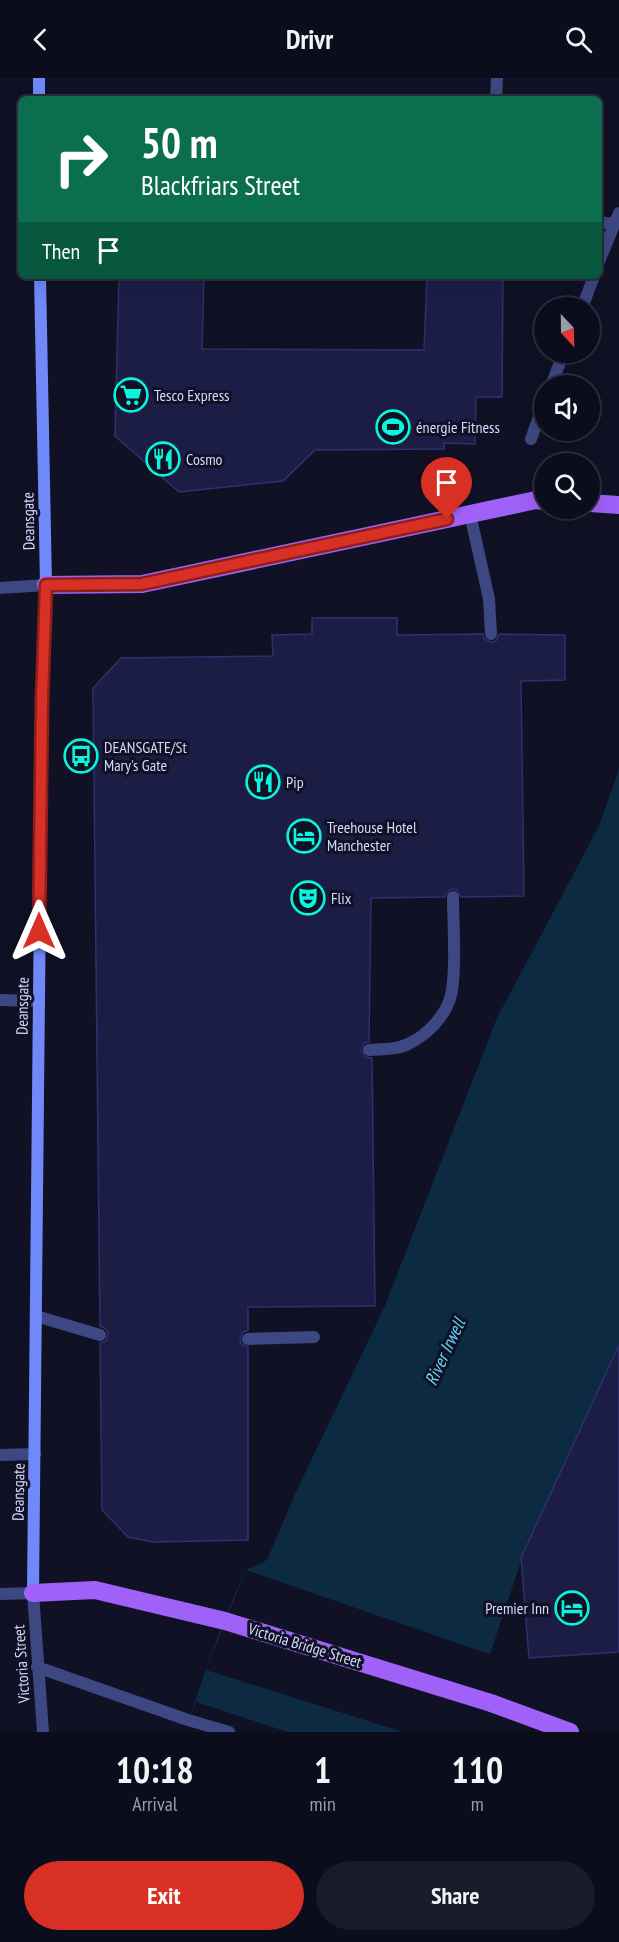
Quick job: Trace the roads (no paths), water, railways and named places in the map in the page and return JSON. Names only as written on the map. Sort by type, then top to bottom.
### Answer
[{"type":"main road","points":[[46,585],[142,584],[534,501]]},
{"type":"main road","points":[[600,504],[619,505]]},
{"type":"main road","name":"Victoria Bridge Street","points":[[33,1593],[96,1590],[225,1621],[491,1702],[570,1732]]},
{"type":"street","points":[[39,78],[39,96]]},
{"type":"street","points":[[496,96],[497,78]]},
{"type":"street","points":[[602,254],[616,218]]},
{"type":"street","name":"Deansgate","points":[[33,1593],[42,699],[46,585],[40,279]]},
{"type":"street","points":[[586,297],[593,279]]},
{"type":"street","points":[[531,439],[534,431]]},
{"type":"street","points":[[470,514],[489,599],[491,634]]},
{"type":"street","points":[[0,588],[46,585]]},
{"type":"street","points":[[369,1050],[393,1049],[410,1044],[442,1015],[450,998],[453,973],[453,897]]},
{"type":"street","points":[[0,999],[39,1001]]},
{"type":"street","points":[[36,1316],[100,1335]]},
{"type":"street","points":[[248,1339],[314,1337]]},
{"type":"street","points":[[0,1455],[35,1454]]},
{"type":"street","points":[[0,1593],[33,1593]]},
{"type":"street","name":"Victoria Street","points":[[33,1593],[43,1732]]},
{"type":"street","points":[[37,1667],[229,1732]]},
{"type":"water","name":"River Irwell","points":[[619,769],[619,1345],[523,1555],[464,1732],[185,1732],[228,1610],[246,1570],[267,1560],[296,1492],[384,1308],[497,1018],[599,826]]},
{"type":"place","name":"Tesco Express","points":[[131,395]]},
{"type":"place","name":"énergie Fitness","points":[[393,427]]},
{"type":"place","name":"Cosmo","points":[[163,459]]},
{"type":"place","name":"DEANSGATE/St Mary's Gate","points":[[81,756]]},
{"type":"place","name":"Pip","points":[[263,782]]},
{"type":"place","name":"Treehouse Hotel Manchester","points":[[304,836]]},
{"type":"place","name":"Flix","points":[[308,898]]},
{"type":"place","name":"Premier Inn","points":[[572,1608]]}]
